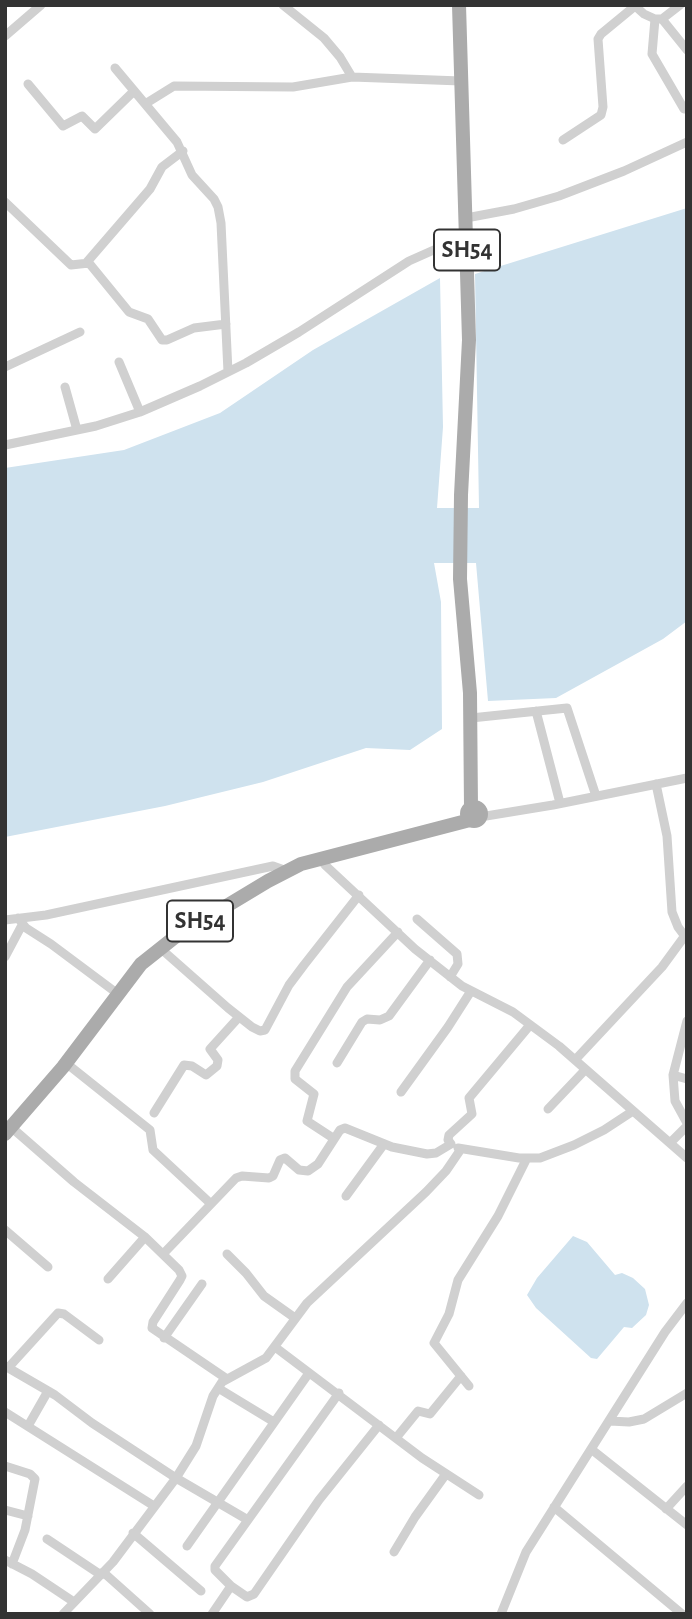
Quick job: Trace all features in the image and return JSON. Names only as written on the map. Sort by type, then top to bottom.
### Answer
[{"type":"main road","name":"SH54","points":[[8,1131],[65,1063],[141,964],[198,922],[287,871],[320,858],[474,815],[471,718],[460,579],[468,340],[459,5]]},
{"type":"street","points":[[5,36],[41,5]]},
{"type":"street","points":[[283,5],[324,38],[352,77]]},
{"type":"street","points":[[680,5],[659,19],[652,54],[684,110]]},
{"type":"street","points":[[563,140],[601,116],[603,107],[598,39],[635,6],[659,19],[687,50]]},
{"type":"street","points":[[115,68],[183,152],[192,176],[209,193],[218,207],[228,372]]},
{"type":"street","points":[[145,104],[174,86],[293,87],[352,77],[461,81]]},
{"type":"street","points":[[28,84],[63,126],[82,116],[96,129],[134,91]]},
{"type":"street","points":[[466,218],[514,209],[559,196],[624,172],[687,142]]},
{"type":"street","points":[[5,202],[71,265],[87,262],[150,190],[162,167],[183,152]]},
{"type":"street","points":[[5,445],[77,430],[140,412],[228,372],[299,332],[409,261],[445,245],[467,243]]},
{"type":"street","points":[[87,262],[127,310],[146,317],[163,341],[194,328],[226,324]]},
{"type":"street","points":[[5,367],[80,332]]},
{"type":"street","points":[[119,362],[140,412]]},
{"type":"street","points":[[65,387],[77,430]]},
{"type":"street","points":[[471,718],[567,708],[596,796]]},
{"type":"street","points":[[536,712],[560,803]]},
{"type":"street","points":[[474,815],[560,803],[687,778]]},
{"type":"street","points":[[575,1060],[662,967],[685,938],[675,920],[669,899],[667,836],[656,784]]},
{"type":"street","points":[[320,858],[325,866],[429,960],[471,991],[513,1012],[530,1025],[575,1060],[687,1158]]},
{"type":"street","points":[[5,920],[20,922],[273,866],[287,871]]},
{"type":"street","points":[[160,948],[239,1017],[260,1031],[265,1030],[304,965],[359,895]]},
{"type":"street","points":[[417,919],[457,954],[458,964],[450,977]]},
{"type":"street","points":[[5,957],[20,922]]},
{"type":"street","points":[[20,922],[118,994]]},
{"type":"street","points":[[333,1138],[307,1121],[314,1094],[295,1079],[295,1072],[347,987],[398,932]]},
{"type":"street","points":[[337,1063],[362,1022],[389,1016],[429,960]]},
{"type":"street","points":[[401,1092],[471,991]]},
{"type":"street","points":[[154,1113],[184,1065],[192,1066],[206,1074],[218,1066],[218,1060],[210,1049],[239,1017]]},
{"type":"street","points":[[670,1143],[687,1125],[675,1101],[673,1074],[687,1021]]},
{"type":"street","points":[[530,1025],[469,1098],[472,1114],[449,1135],[451,1144],[483,1154],[540,1158],[604,1130],[633,1111]]},
{"type":"street","points":[[65,1063],[150,1130],[153,1150],[209,1203]]},
{"type":"street","points":[[548,1109],[585,1070]]},
{"type":"street","points":[[673,1074],[687,1079]]},
{"type":"street","points":[[164,1253],[209,1203],[236,1178],[269,1178],[273,1176],[280,1160],[285,1158],[304,1172],[313,1169],[333,1138],[345,1128],[384,1144],[427,1154],[436,1153],[451,1144]]},
{"type":"street","points":[[8,1131],[164,1253],[182,1276],[152,1325],[153,1330],[227,1379]]},
{"type":"street","points":[[346,1196],[384,1144]]},
{"type":"street","points":[[63,1614],[102,1574],[176,1478],[196,1446],[218,1388],[227,1379],[258,1364],[324,1287],[426,1192],[446,1171],[461,1149]]},
{"type":"street","points":[[469,1385],[436,1347],[435,1339],[449,1314],[458,1280],[498,1216],[527,1158]]},
{"type":"street","points":[[5,1230],[48,1267]]},
{"type":"street","points":[[108,1279],[145,1237]]},
{"type":"street","points":[[228,1254],[264,1296],[295,1318]]},
{"type":"street","points":[[164,1338],[202,1284]]},
{"type":"street","points":[[501,1614],[526,1552],[664,1332],[686,1304]]},
{"type":"street","points":[[99,1340],[64,1314],[58,1313],[7,1367],[48,1391],[216,1504],[248,1520]]},
{"type":"street","points":[[275,1347],[396,1438],[479,1495]]},
{"type":"street","points":[[187,1546],[309,1373]]},
{"type":"street","points":[[396,1438],[418,1412],[429,1415],[461,1376]]},
{"type":"street","points":[[218,1388],[274,1422]]},
{"type":"street","points":[[28,1426],[48,1391]]},
{"type":"street","points":[[610,1421],[629,1422],[644,1419],[687,1392]]},
{"type":"street","points":[[339,1393],[214,1567],[230,1586],[247,1597],[254,1594],[319,1500],[379,1425]]},
{"type":"street","points":[[5,1412],[154,1506]]},
{"type":"street","points":[[591,1449],[687,1525]]},
{"type":"street","points":[[5,1465],[34,1477],[35,1482],[23,1538],[9,1562],[74,1602]]},
{"type":"street","points":[[394,1552],[446,1474]]},
{"type":"street","points":[[666,1509],[687,1486]]},
{"type":"street","points":[[554,1507],[682,1614]]},
{"type":"street","points":[[5,1510],[28,1516]]},
{"type":"street","points":[[133,1534],[201,1591]]},
{"type":"street","points":[[47,1539],[102,1574],[150,1614]]},
{"type":"street","points":[[212,1614],[230,1586]]},
{"type":"water","points":[[687,208],[687,621],[663,639],[556,698],[488,701],[476,563],[434,563],[441,602],[442,729],[410,750],[366,748],[263,782],[165,806],[5,837],[5,468],[124,450],[220,413],[313,350],[440,278],[443,427],[437,508],[479,508],[475,274]]},
{"type":"water","points":[[573,1236],[587,1242],[615,1275],[622,1273],[633,1278],[645,1289],[649,1305],[646,1315],[632,1328],[624,1327],[597,1359],[591,1358],[536,1308],[527,1295],[537,1278]]}]
